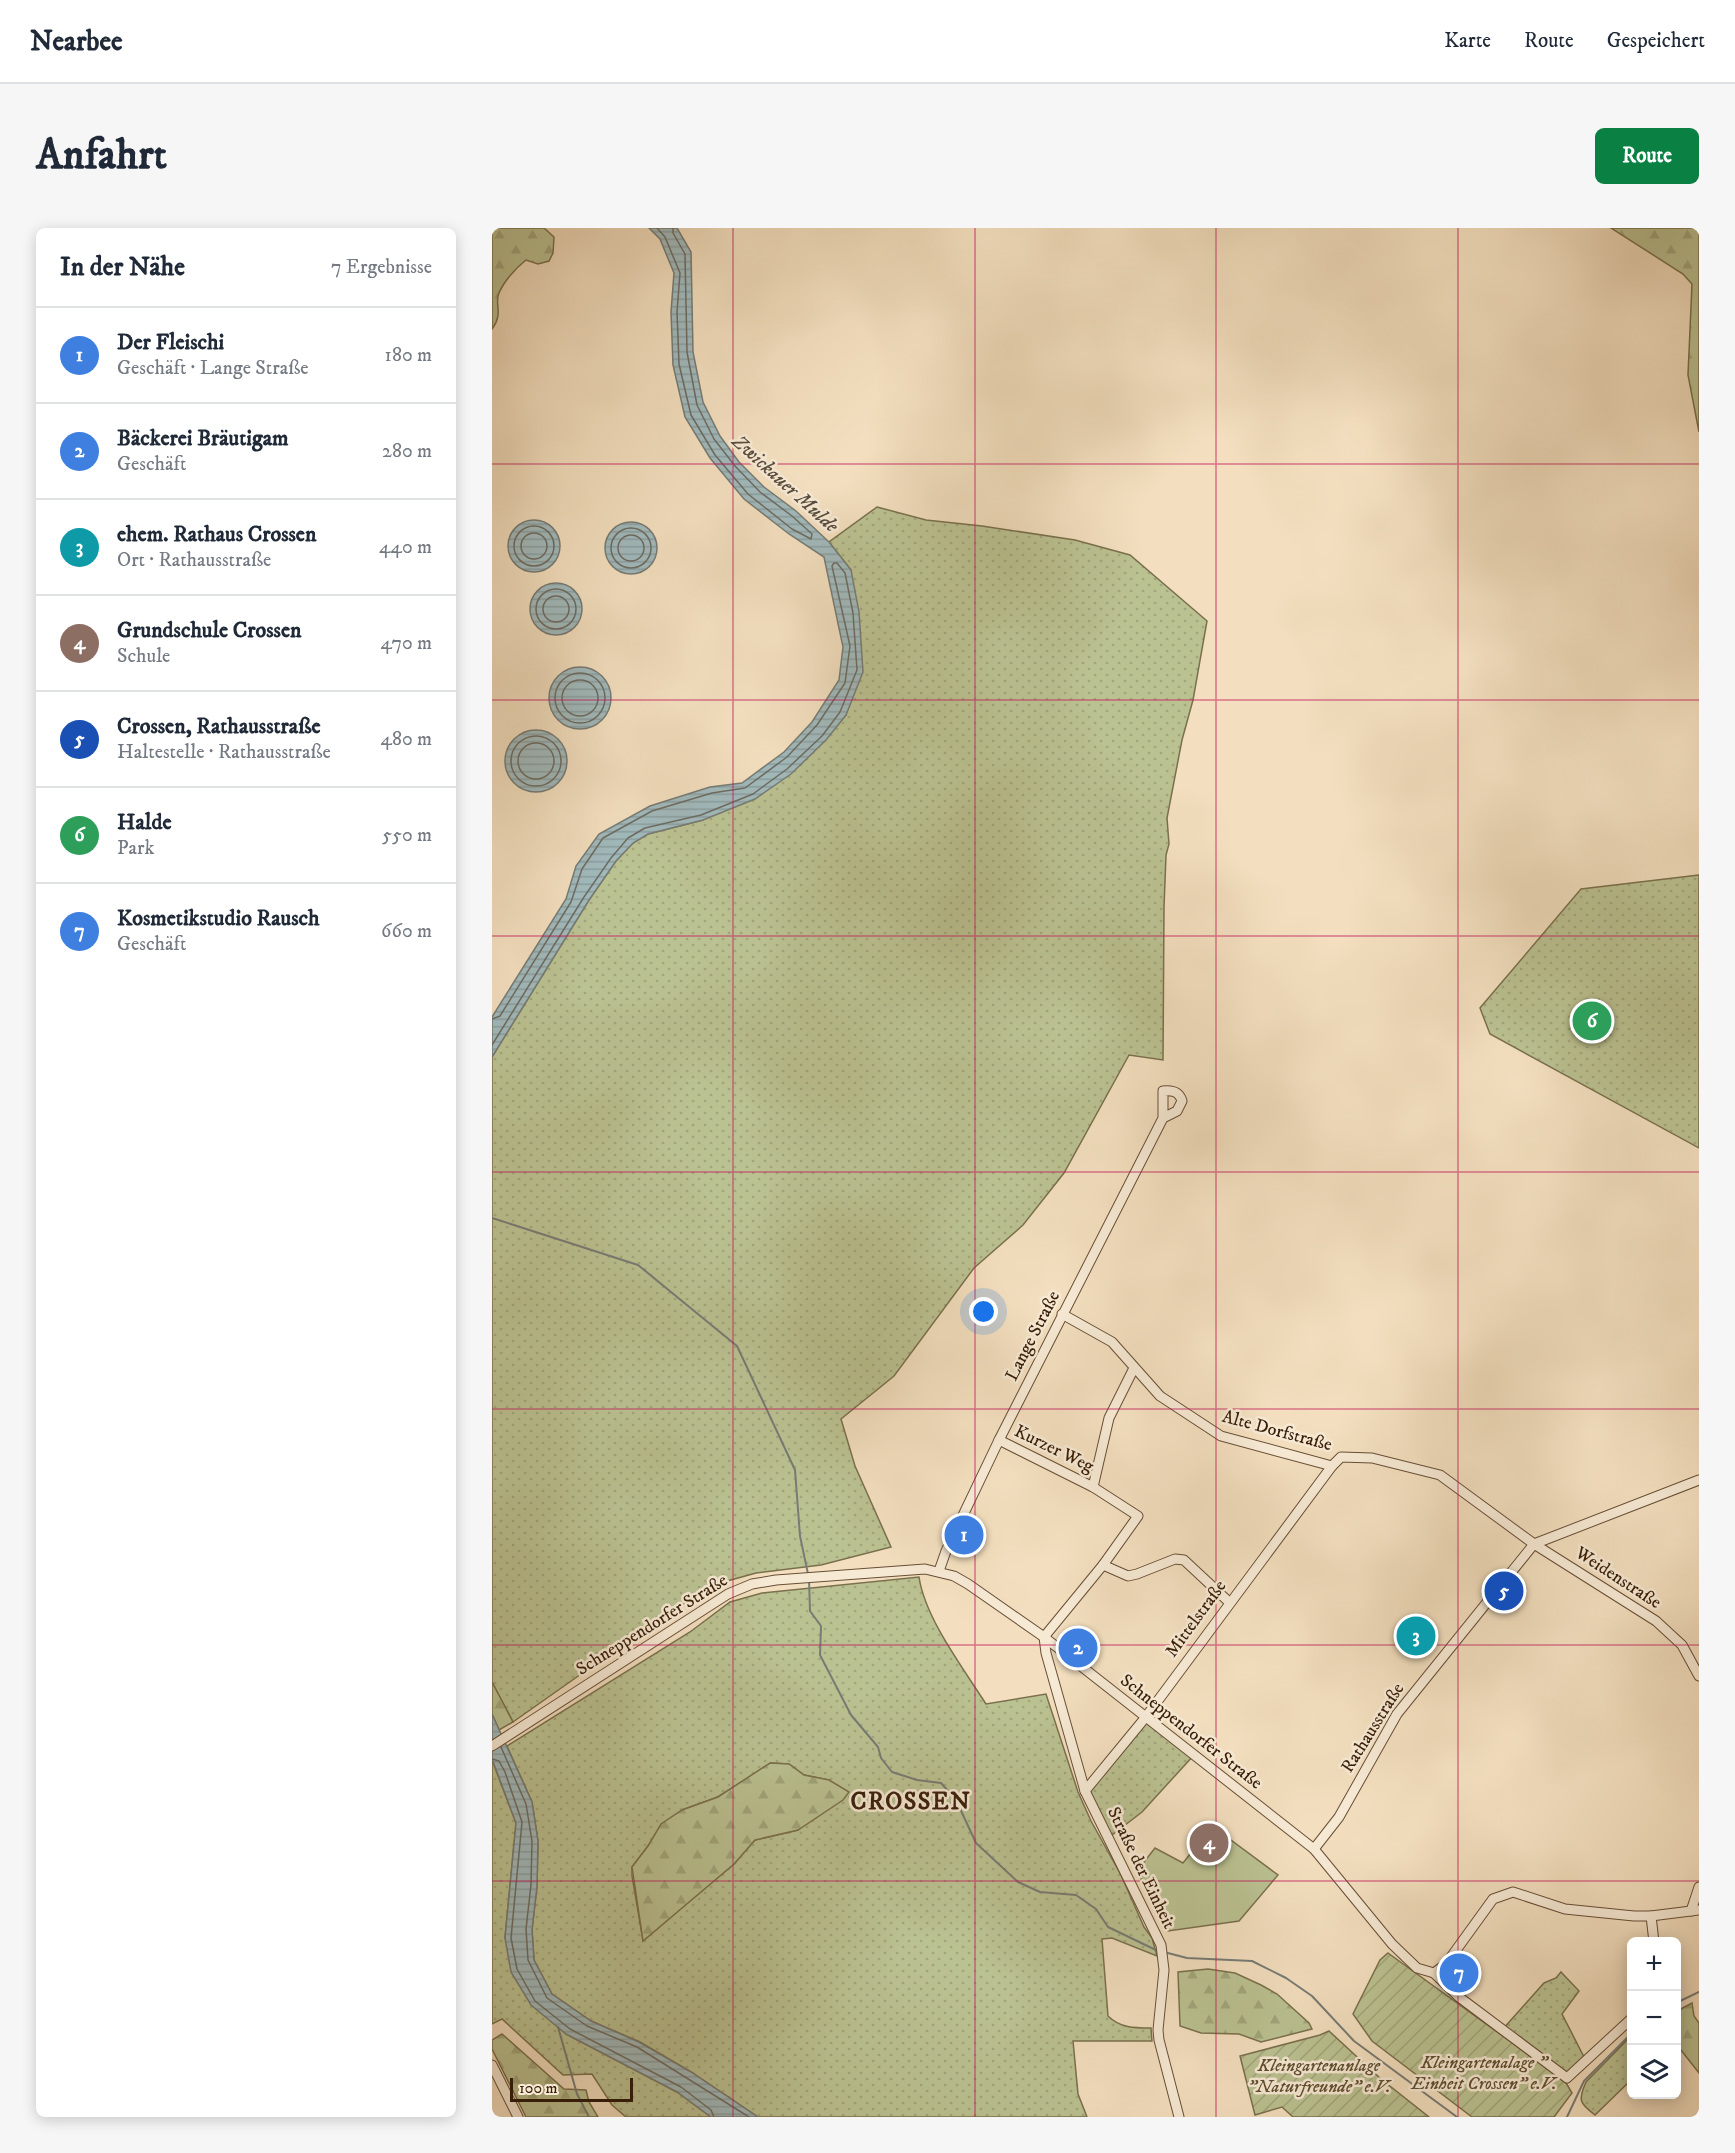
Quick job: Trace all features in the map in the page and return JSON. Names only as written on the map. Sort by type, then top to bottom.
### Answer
[{"type":"street","name":"Lange Straße","points":[[939,1571],[946,1551],[999,1440],[1163,1118]]},
{"type":"street","name":"Alte Dorfstraße","points":[[1062,1314],[1112,1342],[1160,1396],[1221,1436],[1332,1466],[1341,1457],[1372,1458],[1440,1475],[1534,1544]]},
{"type":"street","points":[[1094,1487],[1109,1418],[1134,1368]]},
{"type":"street","name":"Kurzer Weg","points":[[999,1440],[1094,1487],[1138,1516],[1103,1565]]},
{"type":"street","name":"Mittelstraße","points":[[1085,1791],[1145,1718],[1332,1466]]},
{"type":"street","points":[[1534,1544],[1699,1480]]},
{"type":"street","name":"Weidenstraße","points":[[1534,1544],[1656,1622],[1682,1645],[1699,1676]]},
{"type":"street","name":"Rathausstraße","points":[[1314,1849],[1339,1817],[1397,1713],[1534,1544]]},
{"type":"street","points":[[1044,1637],[1103,1565],[1128,1576],[1174,1559],[1184,1560],[1229,1602]]},
{"type":"street","name":"Schneppendorfer Straße","points":[[492,1746],[728,1594],[752,1584],[838,1575],[925,1569],[939,1571],[968,1584],[1044,1637],[1314,1849],[1392,1944],[1417,1968],[1434,1973],[1459,1997],[1567,2078],[1627,2023]]},
{"type":"street","name":"Straße der Einheit","points":[[1044,1637],[1046,1653],[1085,1791],[1161,1945],[1164,1970],[1159,2040],[1179,2117]]},
{"type":"street","points":[[1434,1973],[1446,1964],[1493,1899],[1514,1892],[1565,1909],[1651,1916],[1695,1910],[1699,1887]]},
{"type":"street","points":[[1651,1916],[1654,1937]]},
{"type":"street","points":[[492,2065],[518,2117]]},
{"type":"green space","points":[[492,228],[544,228],[554,237],[553,253],[549,261],[538,264],[526,260],[504,284],[499,293],[498,313],[492,329]]},
{"type":"green space","points":[[1611,228],[1699,228],[1699,432],[1688,375],[1692,284],[1683,274]]},
{"type":"green space","points":[[877,507],[926,520],[1075,540],[1130,555],[1207,621],[1193,700],[1182,740],[1167,818],[1169,844],[1166,855],[1164,907],[1163,1060],[1129,1055],[1064,1173],[1023,1225],[974,1268],[894,1376],[841,1419],[855,1466],[891,1547],[821,1565],[756,1573],[720,1583],[691,1598],[513,1722],[492,1682],[492,1057],[589,900],[616,861],[633,843],[648,834],[703,820],[846,715],[851,570],[829,542]]},
{"type":"green space","points":[[1699,875],[1699,1148],[1490,1034],[1480,1008],[1581,889]]},
{"type":"green space","points":[[919,1577],[937,1626],[986,1704],[1046,1694],[1078,1792],[1121,1875],[1144,1927],[1152,1938],[1157,1956],[1112,1938],[1102,1939],[1108,2016],[1122,2025],[1151,2028],[1152,2041],[1073,2041],[1078,2094],[1087,2117],[758,2117],[691,2072],[640,2042],[591,2021],[552,1994],[534,1960],[532,1930],[537,1886],[538,1841],[532,1802],[507,1746],[690,1632],[730,1602],[762,1593]],"holes":[[[771,1763],[789,1764],[804,1775],[829,1780],[798,1830],[755,1840],[734,1864],[643,1940],[632,1867],[648,1846],[682,1810],[718,1797]]]},
{"type":"green space","points":[[492,1682],[513,1722],[499,1730],[492,1714]]},
{"type":"green space","points":[[1145,1718],[1193,1756],[1142,1812],[1108,1838],[1085,1791]]},
{"type":"green space","points":[[492,1760],[516,1823],[505,1938],[566,2034],[677,2092],[711,2117],[626,2117],[612,2105],[592,2074],[563,2075],[502,2019],[492,2024]]},
{"type":"green space","points":[[770,1763],[789,1764],[804,1775],[829,1780],[849,1792],[843,1800],[798,1830],[755,1840],[734,1864],[643,1941],[632,1867],[661,1824],[682,1810],[718,1797]]},
{"type":"green space","points":[[1212,1826],[1278,1875],[1239,1921],[1168,1931],[1137,1871],[1155,1848],[1183,1863]]},
{"type":"green space","name":"Kleingartenalage \" Einheit Crossen\" e.V.","points":[[1388,1953],[1565,2081],[1572,2093],[1554,2117],[1472,2117],[1372,2041],[1353,2014],[1380,1960]]},
{"type":"green space","points":[[1208,1969],[1235,1973],[1277,1994],[1309,2023],[1312,2029],[1261,2042],[1239,2034],[1201,2033],[1180,2026],[1178,1972]]},
{"type":"green space","points":[[1561,1972],[1579,1991],[1562,2014],[1584,2057],[1568,2072],[1561,2071],[1503,2029],[1544,1983],[1556,1978]]},
{"type":"green space","points":[[1692,2003],[1694,2016],[1699,2023],[1699,2073],[1681,2050],[1681,2009]]},
{"type":"green space","name":"Kleingartenanlage \"Naturfreunde\" e.V.","points":[[1329,2031],[1381,2079],[1429,2117],[1293,2117],[1282,2107],[1255,2115],[1240,2056]]},
{"type":"green space","points":[[502,2034],[564,2089],[586,2090],[589,2102],[598,2117],[526,2117],[492,2049],[492,2040]]},
{"type":"green space","points":[[1627,2040],[1627,2084],[1595,2115],[1582,2101],[1581,2097],[1586,2082]]},
{"type":"water","points":[[649,228],[677,228],[691,252],[693,352],[703,402],[720,436],[739,462],[764,487],[796,511],[829,542],[851,570],[859,612],[863,672],[846,715],[826,740],[791,774],[755,799],[703,820],[648,834],[633,843],[616,861],[589,900],[492,1057],[492,1017],[566,899],[576,866],[599,834],[650,806],[710,787],[742,783],[784,752],[812,722],[839,680],[843,647],[824,557],[789,534],[744,499],[710,458],[685,417],[673,365],[671,312],[674,273],[660,239]]},
{"type":"water","points":[[529,520],[539,520],[553,527],[560,546],[553,565],[539,572],[529,572],[519,568],[512,561],[508,551],[508,541],[512,531],[519,524]]},
{"type":"water","points":[[626,522],[636,522],[650,529],[657,548],[650,567],[636,574],[626,574],[616,570],[609,563],[605,553],[605,543],[609,533],[616,526]]},
{"type":"water","points":[[551,583],[561,583],[575,590],[582,609],[575,628],[561,635],[551,635],[541,631],[534,624],[530,614],[530,604],[534,594],[541,587]]},
{"type":"water","points":[[574,667],[586,667],[602,676],[609,686],[611,698],[609,710],[602,720],[586,729],[574,729],[563,724],[554,715],[549,704],[549,692],[554,681],[563,672]]},
{"type":"water","points":[[530,730],[542,730],[558,739],[565,749],[567,761],[565,773],[558,783],[542,792],[530,792],[519,787],[510,778],[505,767],[505,755],[510,744],[519,735]]},
{"type":"water","points":[[492,1714],[532,1802],[538,1841],[537,1886],[532,1930],[534,1960],[552,1994],[591,2021],[639,2042],[691,2072],[758,2117],[711,2117],[677,2092],[566,2034],[531,2005],[511,1972],[505,1938],[516,1823],[492,1759]]},
{"type":"waterway","points":[[492,1218],[638,1265],[737,1346],[795,1470],[800,1536],[808,1574]]},
{"type":"waterway","points":[[809,1579],[810,1611],[821,1626],[820,1655],[851,1715],[878,1747],[881,1758],[892,1772],[917,1780],[941,1783],[956,1800],[976,1843],[1018,1882],[1040,1892],[1076,1895],[1096,1909],[1108,1927],[1158,1951]]},
{"type":"waterway","points":[[1164,1952],[1187,1958],[1252,1961],[1286,1978],[1312,1996],[1354,2041],[1457,2117]]},
{"type":"waterway","points":[[1681,2001],[1699,1992]]},
{"type":"waterway","points":[[558,2027],[577,2094],[589,2117]]},
{"type":"waterway","points":[[1567,2117],[1584,2081],[1627,2038]]},
{"type":"place","name":"Halde","points":[[1592,1021]]},
{"type":"place","name":"Der Fleischi","points":[[964,1535]]},
{"type":"place","name":"Crossen, Rathausstraße","points":[[1504,1591]]},
{"type":"place","name":"ehem. Rathaus Crossen","points":[[1416,1636]]},
{"type":"place","name":"Bäckerei Bräutigam","points":[[1078,1648]]},
{"type":"place","name":"Grundschule Crossen","points":[[1209,1843]]},
{"type":"place","name":"Kosmetikstudio Rausch","points":[[1459,1973]]},
{"type":"district","name":"CROSSEN","points":[[911,1802]]},
{"type":"water label","name":"Zwickauer Mulde","points":[[785,484]]}]
